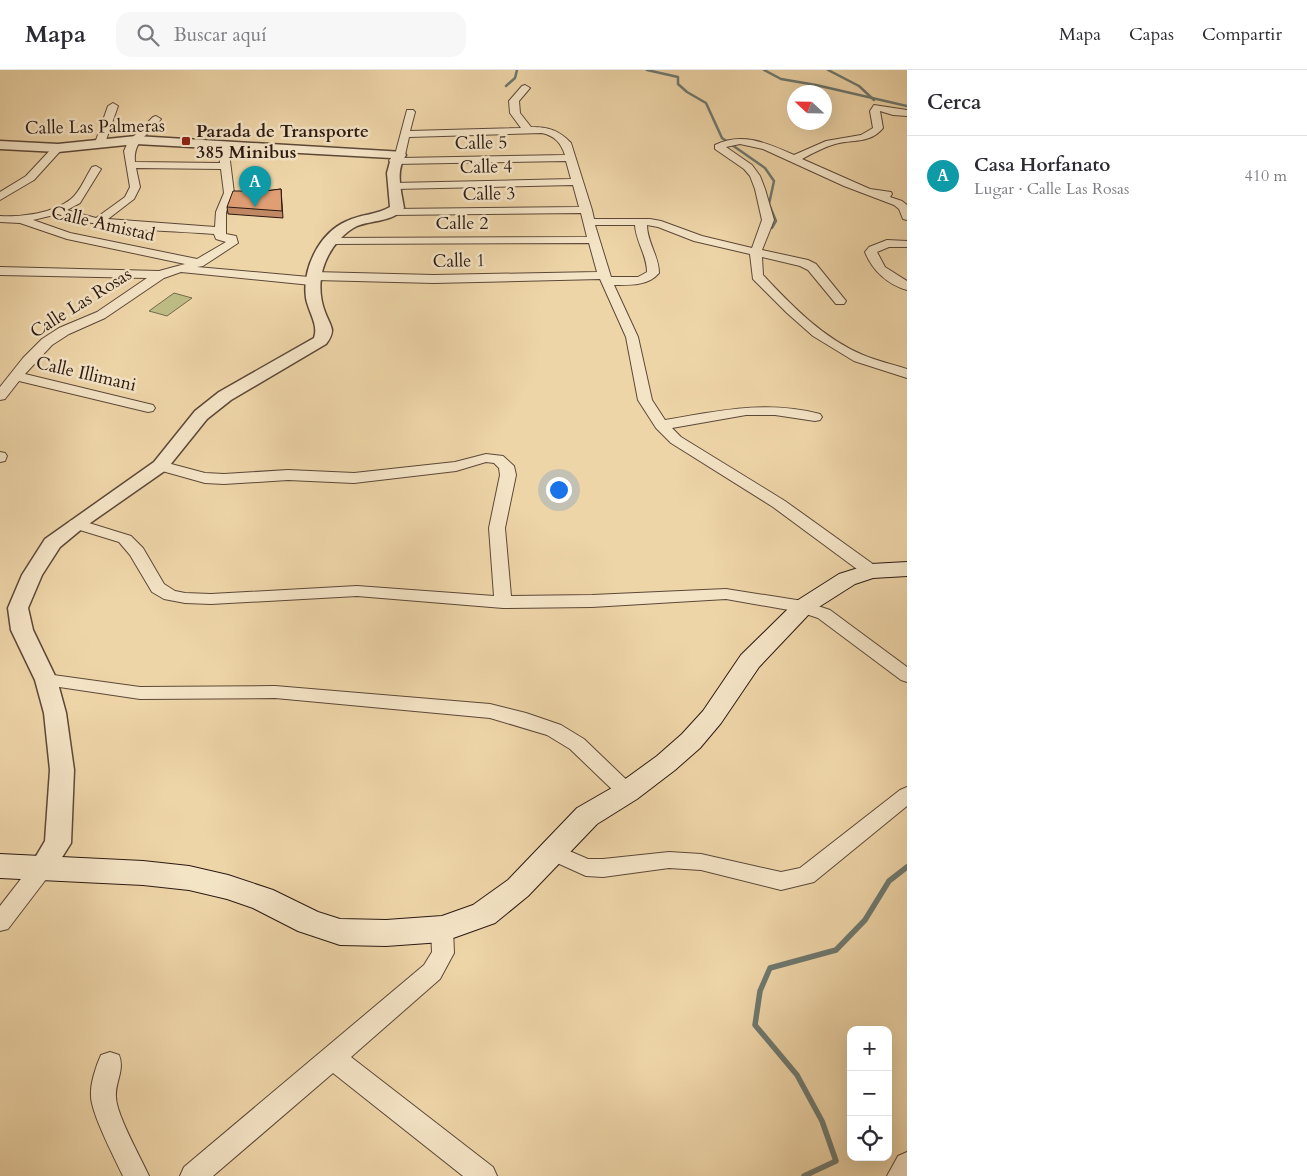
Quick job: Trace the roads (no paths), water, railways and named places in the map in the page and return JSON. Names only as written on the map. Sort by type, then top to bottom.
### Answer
[{"type":"main road","points":[[0,866],[189,878],[228,887],[263,899],[309,922],[340,932],[386,933],[442,929],[484,914],[518,888],[587,816],[627,792],[666,763],[712,717],[750,661],[803,607],[846,579],[870,571],[907,568]]},
{"type":"street","points":[[525,88],[514,101],[514,109],[527,129]]},
{"type":"street","points":[[100,143],[113,106]]},
{"type":"street","points":[[795,159],[834,141],[867,137],[874,133],[878,128],[875,111],[877,107],[893,112],[907,112]]},
{"type":"street","points":[[0,922],[58,844],[62,799],[62,770],[55,713],[46,680],[22,630],[18,608],[40,559],[52,543],[76,524],[160,466],[189,428],[207,410],[225,396],[320,341],[324,335],[324,328],[315,306],[312,279],[320,256],[330,241],[349,224],[392,212],[397,208],[394,186],[397,158],[406,134],[410,112]]},
{"type":"street","points":[[100,220],[129,199],[135,187],[129,151],[136,140],[156,119]]},
{"type":"street","points":[[406,134],[527,129],[551,132],[560,137],[567,145],[606,278],[632,337],[645,400],[661,425],[676,440],[779,504],[870,571]]},
{"type":"street","name":"Calle Las Palmeras","points":[[0,145],[58,148],[136,140],[397,158]]},
{"type":"street","points":[[907,217],[904,208],[898,203],[754,143],[727,143],[720,147],[748,167],[755,176],[760,189],[768,220],[756,251],[757,276],[811,329],[832,344],[858,358],[907,374]]},
{"type":"street","points":[[58,210],[77,217],[100,220],[220,231],[222,212],[229,192],[223,145]]},
{"type":"street","points":[[0,197],[30,178],[58,148]]},
{"type":"street","name":"Calle 5","points":[[397,158],[570,158]]},
{"type":"street","points":[[130,165],[227,166]]},
{"type":"street","points":[[21,220],[58,210],[76,201],[96,170]]},
{"type":"street","name":"Calle 4","points":[[394,186],[578,182]]},
{"type":"street","points":[[868,192],[887,194]]},
{"type":"street","name":"Calle 3","points":[[392,212],[589,216],[661,224],[698,239],[804,262],[812,267],[840,301]]},
{"type":"street","name":"Calle Amistad","points":[[0,219],[21,220],[67,236],[199,263]]},
{"type":"street","name":"Calle 1","points":[[174,269],[312,279],[606,278],[640,280],[647,278],[653,273],[654,267],[643,239],[641,222]]},
{"type":"street","name":"Calle Las Rosas","points":[[0,396],[28,360],[47,342],[64,331],[101,315],[160,275],[174,269],[199,263],[232,243],[232,238],[220,236],[220,231]]},
{"type":"street","name":"Calle 2","points":[[330,241],[595,240]]},
{"type":"street","points":[[907,244],[887,243],[873,249],[871,252],[881,270],[907,286]]},
{"type":"street","points":[[0,272],[160,275]]},
{"type":"street","name":"Calle Illimani","points":[[16,376],[148,408]]},
{"type":"street","points":[[661,425],[746,410],[775,411],[815,417]]},
{"type":"street","points":[[160,466],[214,478],[288,475],[354,478],[456,466],[486,458],[498,459],[506,466],[508,475],[496,528],[503,602]]},
{"type":"street","points":[[76,524],[125,539],[137,552],[158,588],[170,595],[185,598],[357,591],[503,602],[592,601],[726,594],[803,607],[824,614],[907,676]]},
{"type":"street","points":[[46,680],[140,693],[275,692],[490,711],[554,730],[577,744],[627,792]]},
{"type":"street","points":[[553,852],[586,867],[603,868],[669,860],[701,862],[781,881],[806,876],[907,795]]},
{"type":"street","points":[[193,1176],[432,972],[443,953],[442,929]]},
{"type":"street","points":[[333,1058],[484,1176]]},
{"type":"street","points":[[110,1062],[103,1097],[111,1121],[136,1176]]},
{"type":"street","points":[[900,1176],[907,1165]]},
{"type":"waterway","points":[[506,86],[515,78],[517,70]]},
{"type":"waterway","points":[[647,70],[678,77],[678,84],[687,92],[706,103],[722,138],[765,168],[774,181],[769,204],[776,221],[772,228]]},
{"type":"waterway","points":[[764,70],[781,79],[872,98]]},
{"type":"waterway","points":[[828,70],[859,86],[872,98]]},
{"type":"waterway","points":[[872,98],[907,106]]},
{"type":"waterway","points":[[804,1176],[836,1161],[822,1121],[797,1075],[755,1025],[760,991],[770,968],[836,950],[865,920],[889,881],[907,867]]},
{"type":"place","name":"Parada de Transporte 385 Minibus","points":[[186,141]]},
{"type":"place","name":"Casa Horfanato","points":[[255,207]]}]
